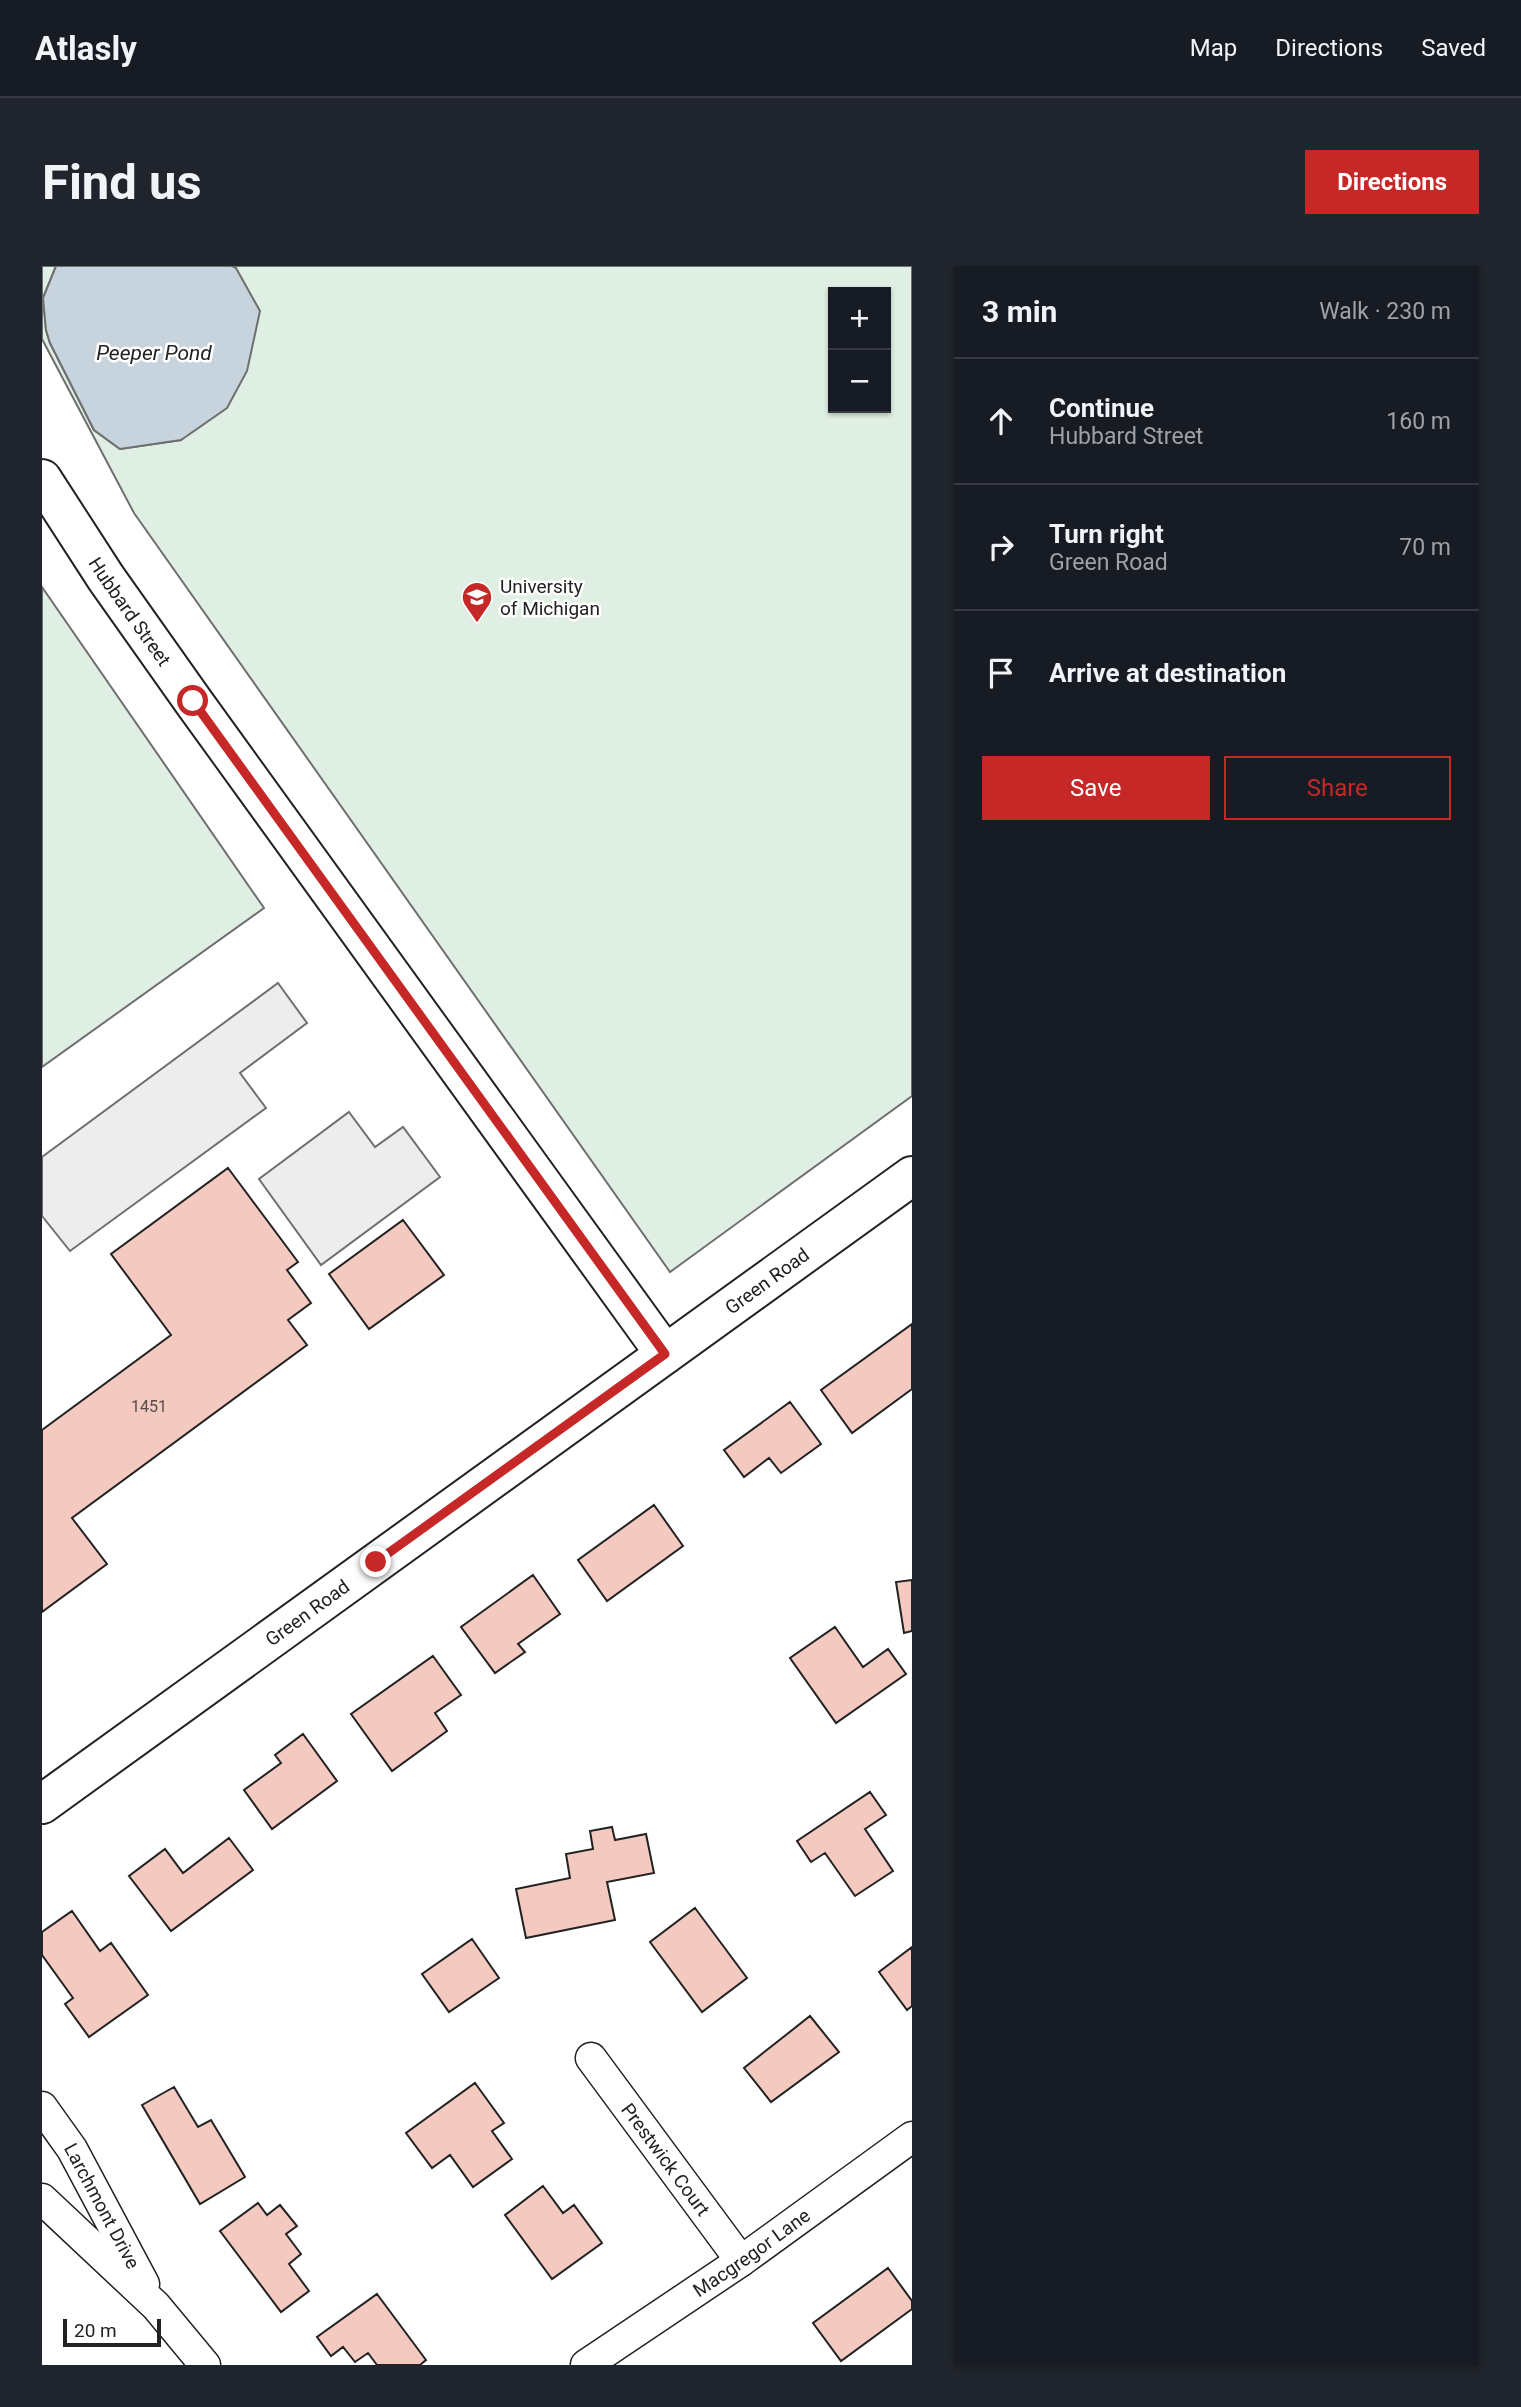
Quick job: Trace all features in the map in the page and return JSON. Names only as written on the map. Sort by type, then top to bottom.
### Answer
[{"type":"street","name":"Hubbard Street","points":[[42,479],[106,578],[193,701],[665,1354]]},
{"type":"street","name":"Green Road","points":[[42,1804],[912,1176]]},
{"type":"street","name":"Prestwick Court","points":[[592,2058],[741,2261]]},
{"type":"street","name":"Larchmont Drive","points":[[42,2107],[72,2149],[156,2306]]},
{"type":"street","name":"Macgregor Lane","points":[[586,2365],[741,2261],[912,2137]]},
{"type":"street","name":"Larchmont Drive","points":[[42,2199],[156,2306],[205,2365]]},
{"type":"green space","name":"University of Michigan","points":[[42,266],[56,266],[43,298],[50,343],[94,430],[120,449],[181,440],[244,283],[232,266],[912,266],[912,1096],[670,1272],[134,513],[42,339]]},
{"type":"green space","points":[[42,587],[264,908],[42,1067]]},
{"type":"shaded area","points":[[278,983],[307,1023],[240,1073],[266,1108],[70,1251],[42,1216],[42,1157]]},
{"type":"shaded area","points":[[349,1112],[375,1147],[403,1127],[440,1177],[321,1265],[259,1179]]},
{"type":"water","name":"Peeper Pond","points":[[56,266],[236,268],[260,311],[247,371],[227,408],[181,440],[120,449],[94,430],[46,330],[43,298]]},
{"type":"building","points":[[228,1168],[298,1262],[287,1270],[311,1303],[288,1320],[307,1345],[72,1518],[107,1564],[42,1612],[42,1430],[171,1335],[111,1254]]},
{"type":"building","points":[[403,1220],[444,1275],[369,1329],[329,1274]]},
{"type":"building","points":[[912,1324],[912,1389],[852,1433],[821,1390]]},
{"type":"building","points":[[790,1402],[821,1444],[781,1473],[769,1458],[744,1477],[724,1450]]},
{"type":"building","points":[[654,1505],[683,1546],[607,1601],[578,1560]]},
{"type":"building","points":[[533,1575],[560,1614],[518,1644],[525,1652],[495,1673],[461,1627]]},
{"type":"building","points":[[912,1580],[912,1631],[904,1633],[896,1582]]},
{"type":"building","points":[[835,1627],[863,1667],[888,1649],[906,1674],[836,1723],[790,1658]]},
{"type":"building","points":[[433,1656],[461,1695],[435,1713],[447,1731],[392,1771],[351,1714]]},
{"type":"building","points":[[303,1734],[337,1781],[272,1829],[244,1790],[281,1763],[275,1755]]},
{"type":"building","points":[[870,1792],[886,1815],[865,1829],[893,1871],[855,1896],[825,1853],[811,1862],[797,1841]]},
{"type":"building","points":[[612,1827],[615,1840],[646,1834],[654,1873],[607,1882],[615,1920],[526,1938],[516,1889],[570,1878],[566,1854],[593,1849],[590,1831]]},
{"type":"building","points":[[229,1838],[253,1870],[171,1931],[129,1876],[165,1849],[183,1873]]},
{"type":"building","points":[[695,1908],[747,1978],[702,2012],[650,1942]]},
{"type":"building","points":[[72,1911],[100,1951],[111,1943],[148,1995],[89,2037],[65,2004],[73,1998],[42,1955],[42,1932]]},
{"type":"building","points":[[472,1939],[499,1978],[449,2012],[422,1974]]},
{"type":"building","points":[[912,1947],[912,2006],[907,2010],[879,1972]]},
{"type":"building","points":[[810,2016],[839,2052],[771,2102],[744,2068]]},
{"type":"building","points":[[475,2083],[504,2123],[492,2131],[512,2159],[473,2187],[450,2155],[432,2168],[406,2133]]},
{"type":"building","points":[[174,2087],[198,2127],[211,2120],[245,2177],[200,2204],[142,2105]]},
{"type":"building","points":[[543,2186],[563,2213],[574,2205],[602,2243],[552,2279],[505,2215]]},
{"type":"building","points":[[258,2203],[267,2215],[280,2205],[297,2226],[286,2234],[301,2254],[289,2264],[309,2291],[281,2312],[220,2231]]},
{"type":"building","points":[[888,2268],[912,2301],[912,2309],[841,2361],[813,2323]]},
{"type":"building","points":[[377,2294],[426,2360],[420,2365],[377,2365],[368,2353],[355,2362],[343,2347],[331,2356],[317,2337]]},
{"type":"place","name":"University of Michigan","points":[[477,624]]},
{"type":"route","points":[[193,701],[665,1354],[376,1562]]}]
